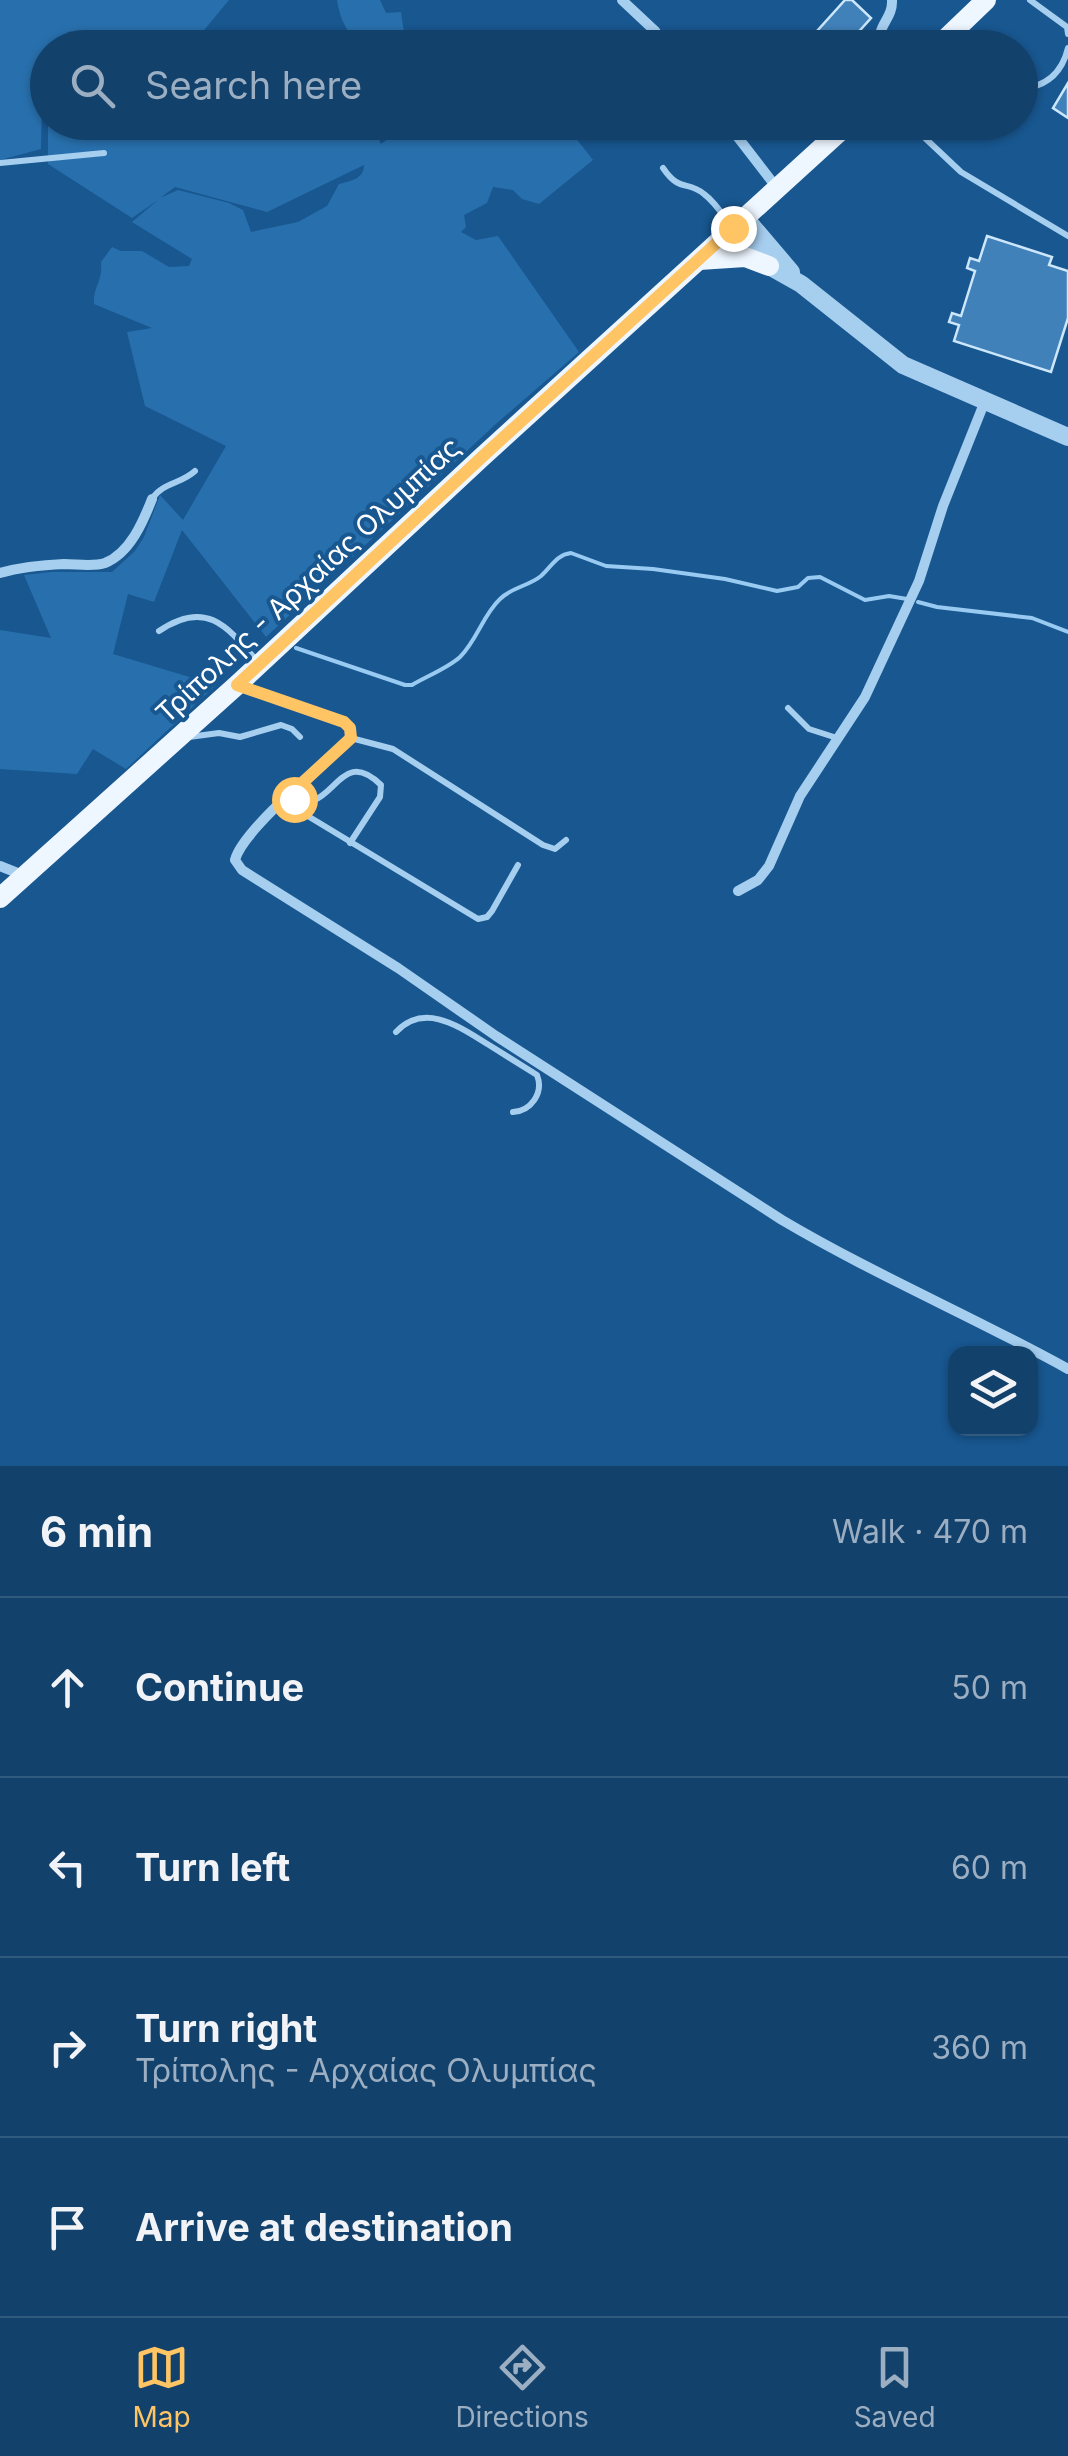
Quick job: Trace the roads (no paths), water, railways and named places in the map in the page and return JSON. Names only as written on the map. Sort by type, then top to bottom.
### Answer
[{"type":"main road","points":[[957,30],[986,0]]},
{"type":"main road","name":"Τρίπολης - Αρχαίας Ολυμπίας","points":[[0,898],[830,140]]},
{"type":"main road","points":[[699,260],[745,257],[769,266]]},
{"type":"street","points":[[622,0],[653,30]]},
{"type":"street","points":[[881,30],[891,13],[892,0]]},
{"type":"street","points":[[739,140],[778,188]]},
{"type":"street","points":[[739,223],[756,255],[801,284]]},
{"type":"street","points":[[739,223],[801,284],[903,364],[1068,437]]},
{"type":"street","points":[[738,891],[758,880],[769,866],[800,796],[865,697],[919,581],[943,506],[985,401]]},
{"type":"street","points":[[0,572],[49,564],[104,563],[115,557],[137,532],[152,499]]},
{"type":"street","points":[[237,685],[344,722],[350,728],[351,738],[270,813],[236,854],[236,864],[242,870],[398,968],[521,1058],[830,1248],[1068,1368]]},
{"type":"street","points":[[0,866],[25,876]]},
{"type":"lane","points":[[1030,0],[1066,27],[1068,34]]},
{"type":"lane","points":[[1038,85],[1062,66],[1068,48]]},
{"type":"lane","points":[[927,140],[961,172],[1068,236]]},
{"type":"lane","points":[[0,163],[104,152]]},
{"type":"lane","points":[[662,168],[677,184],[708,196],[739,223]]},
{"type":"lane","points":[[152,499],[158,489],[188,478],[194,471]]},
{"type":"lane","points":[[159,631],[183,619],[210,619],[228,627],[259,664]]},
{"type":"lane","points":[[788,708],[808,729],[838,738]]},
{"type":"lane","points":[[178,737],[240,737],[276,724],[290,727],[300,737]]},
{"type":"lane","points":[[351,738],[393,749],[543,845],[555,848],[566,840]]},
{"type":"lane","points":[[286,798],[309,803],[317,800],[352,772],[373,778],[381,786],[380,797],[350,843]]},
{"type":"lane","points":[[286,798],[350,843],[478,920],[487,917],[518,865]]},
{"type":"lane","points":[[396,1032],[410,1021],[437,1018],[521,1058],[540,1087],[528,1107],[513,1112]]},
{"type":"waterway","points":[[296,648],[412,685],[460,657],[494,605],[505,595],[541,576],[558,559],[571,553],[606,566],[725,579],[777,591],[820,577],[865,600],[889,596],[907,599]]},
{"type":"waterway","points":[[918,602],[1032,618],[1068,632]]}]
